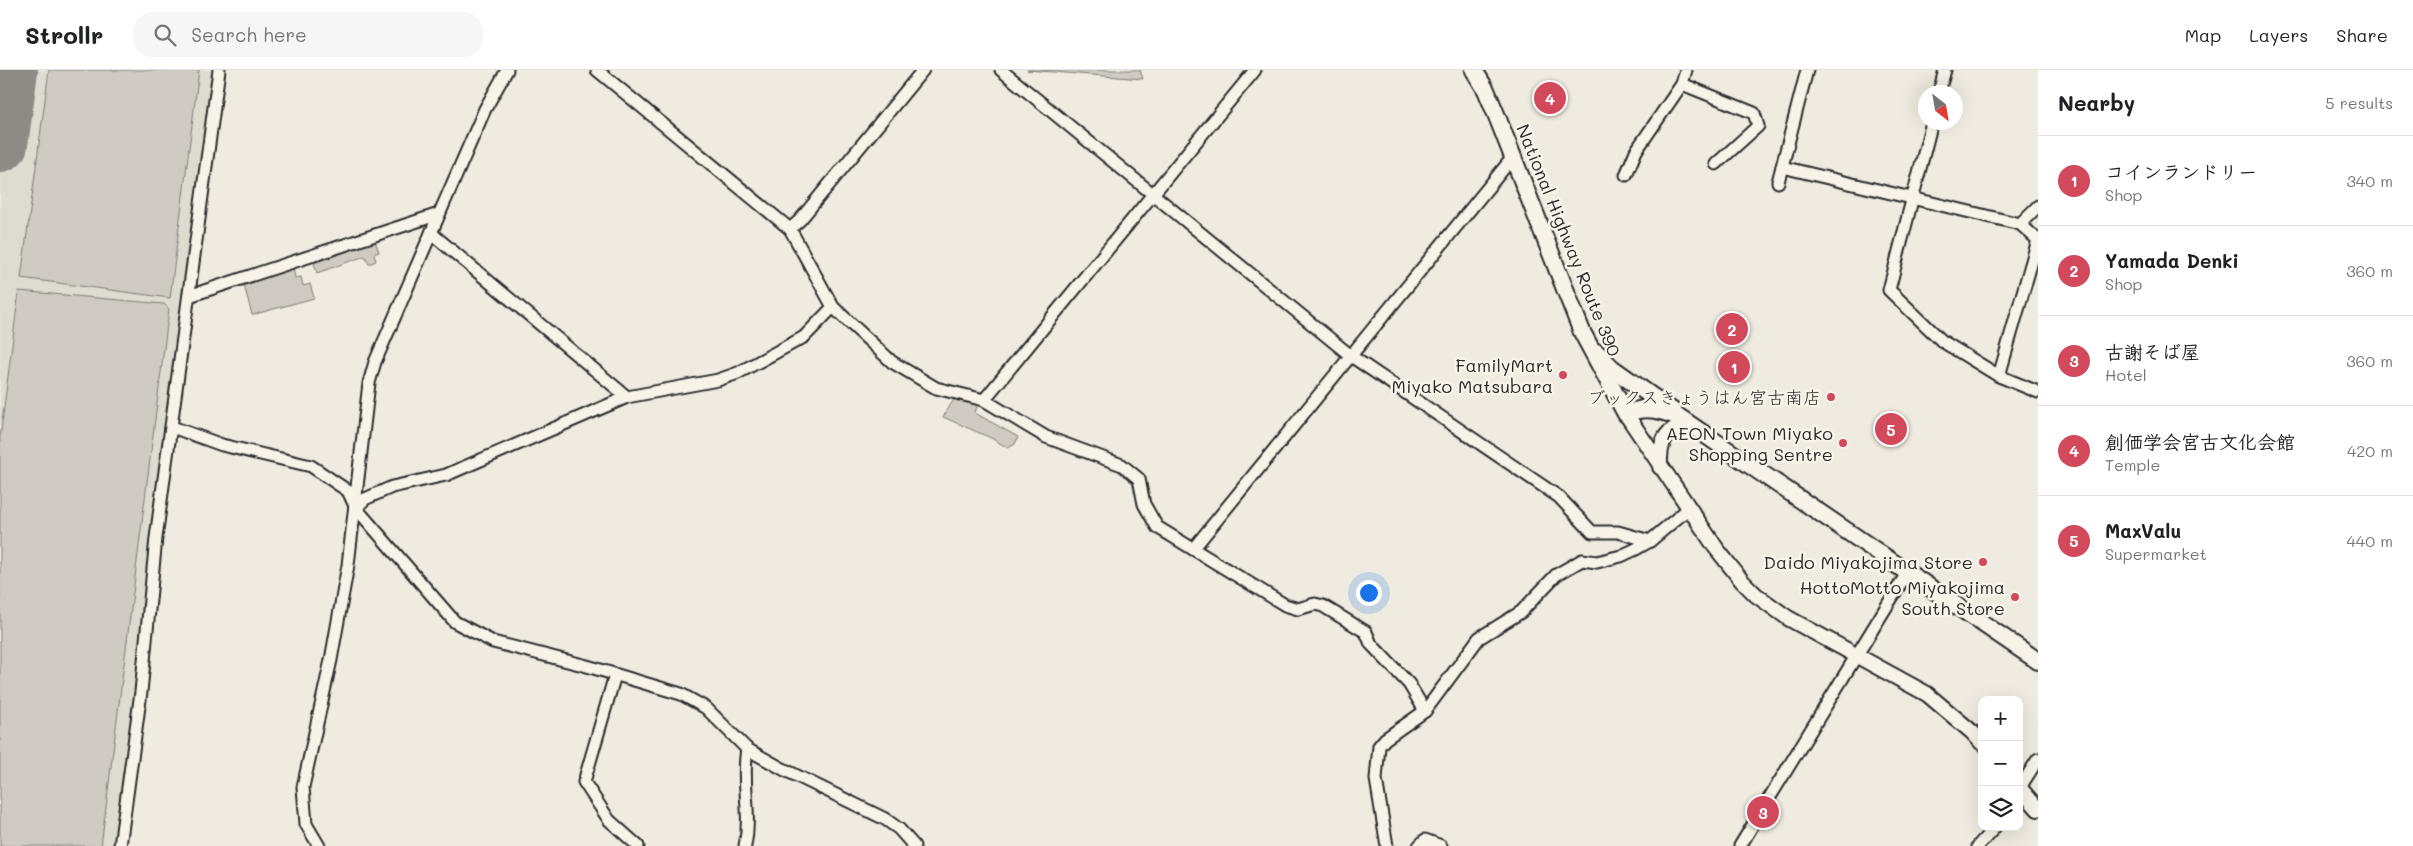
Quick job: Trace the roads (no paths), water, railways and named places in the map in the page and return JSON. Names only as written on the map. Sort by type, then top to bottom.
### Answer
[{"type":"highway","name":"National Highway Route 390","points":[[1474,70],[1486,90],[1514,157],[1587,344],[1626,414]]},
{"type":"highway","points":[[1587,344],[1612,368],[1684,420],[2038,661]]},
{"type":"highway","points":[[1626,414],[1636,409],[1650,409],[1684,420]]},
{"type":"main road","points":[[1626,414],[1688,509],[1731,568],[1756,595],[1788,618],[1927,694],[1972,732],[1980,741]]},
{"type":"main road","points":[[1660,468],[1660,445],[1665,435],[1684,420]]},
{"type":"main road","points":[[2023,792],[2038,809]]},
{"type":"street","points":[[120,846],[219,70]]},
{"type":"street","points":[[319,846],[306,824],[303,787],[331,660],[356,508],[369,383],[376,362],[485,109],[507,70]]},
{"type":"street","points":[[597,70],[790,229],[833,307],[892,362],[936,388],[984,400],[1046,437],[1122,466],[1135,473],[1142,487],[1146,509],[1157,526],[1285,605],[1298,609],[1315,604],[1323,606],[1366,632],[1370,644],[1409,684],[1425,711]]},
{"type":"street","points":[[790,229],[800,220],[923,70]]},
{"type":"street","points":[[1001,70],[1350,356],[1559,497],[1592,532],[1618,532],[1650,541]]},
{"type":"street","points":[[984,400],[1255,70]]},
{"type":"street","points":[[1626,175],[1636,151],[1682,84],[1686,70]]},
{"type":"street","points":[[1778,182],[1808,70]]},
{"type":"street","points":[[1941,85],[1945,70]]},
{"type":"street","points":[[1682,84],[1754,113],[1758,126],[1716,164]]},
{"type":"street","points":[[1930,130],[1889,290],[1942,341],[1999,376],[2038,392]]},
{"type":"street","points":[[1193,549],[1514,157]]},
{"type":"street","points":[[1782,167],[2020,224],[2038,240],[1999,376]]},
{"type":"street","points":[[2020,224],[2038,206]]},
{"type":"street","points":[[189,296],[439,214]]},
{"type":"street","points":[[431,233],[627,397]]},
{"type":"street","points":[[356,508],[365,499],[392,487],[446,475],[627,397],[718,380],[738,373],[804,337],[833,307]]},
{"type":"street","points":[[172,427],[222,445],[311,466],[348,491],[356,508],[455,622],[493,642],[681,694],[706,708],[747,749],[885,820],[899,829],[914,846]]},
{"type":"street","points":[[1388,846],[1376,779],[1379,746],[1385,739],[1425,711],[1473,644],[1521,612],[1556,575],[1582,560],[1597,562],[1621,556],[1650,541],[1688,509]]},
{"type":"street","points":[[1740,846],[1907,573]]},
{"type":"street","points":[[615,675],[584,782],[609,820],[638,846]]},
{"type":"street","points":[[745,846],[748,820],[744,768],[747,749]]},
{"type":"street","points":[[2021,786],[2038,759]]},
{"type":"street","points":[[1978,846],[1991,831]]},
{"type":"street","points":[[1419,846],[1425,840],[1441,846]]},
{"type":"place","name":"創価学会宮古文化会館","points":[[1550,98]]},
{"type":"place","name":"Yamada Denki","points":[[1732,329]]},
{"type":"place","name":"コインランドリー","points":[[1734,367]]},
{"type":"place","name":"FamilyMart Miyako Matsubara","points":[[1563,375]]},
{"type":"place","name":"ブックスきょうはん宮古南店","points":[[1831,397]]},
{"type":"place","name":"MaxValu","points":[[1891,429]]},
{"type":"place","name":"AEON Town Miyako Shopping Sentre","points":[[1843,443]]},
{"type":"place","name":"Daido Miyakojima Store","points":[[1983,562]]},
{"type":"place","name":"HottoMotto Miyakojima South Store","points":[[2015,597]]},
{"type":"place","name":"古謝そば屋","points":[[1763,812]]}]
